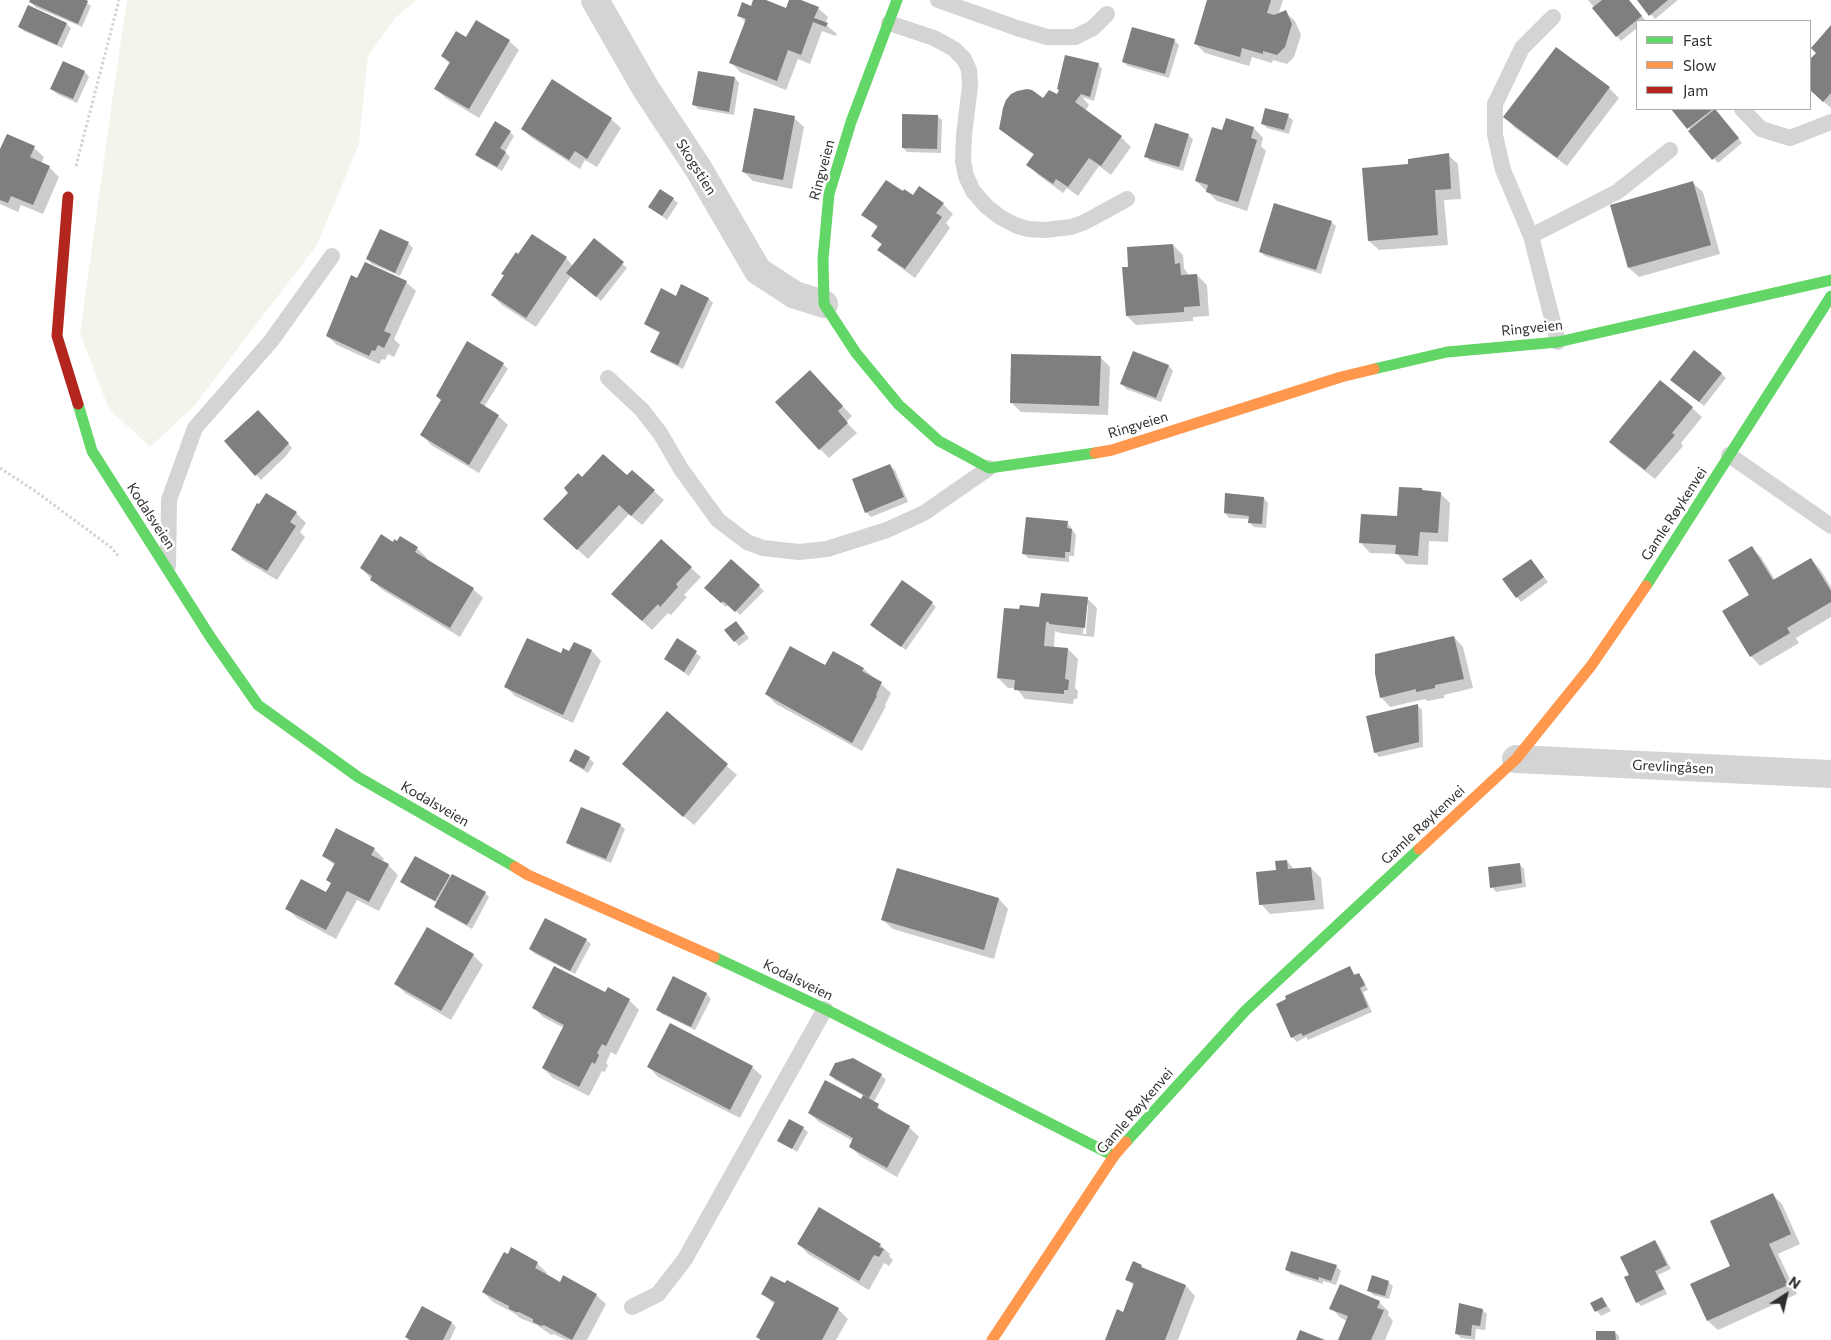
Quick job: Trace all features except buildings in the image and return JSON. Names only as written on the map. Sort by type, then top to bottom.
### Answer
[{"type":"street","name":"Skogstien","points":[[595,0],[646,89],[698,168],[758,271],[795,296],[824,304]]},
{"type":"street","name":"Ringveien","points":[[824,304],[822,260],[829,194],[851,122],[897,0]]},
{"type":"street","name":"Kodalsveien","points":[[68,197],[56,336],[92,451],[211,638],[258,705],[358,777],[528,874],[760,978],[1114,1156]]},
{"type":"street","name":"Ringveien","points":[[989,468],[1112,450],[1341,377],[1447,352],[1558,342],[1831,280]]},
{"type":"street","name":"Gamle Røykenvei","points":[[992,1340],[1114,1156],[1245,1011],[1516,759],[1591,666],[1661,563],[1831,296]]},
{"type":"street","points":[[824,304],[856,353],[899,405],[939,441],[989,468]]},
{"type":"street","name":"Grevlingåsen","points":[[1516,759],[1831,774]]},
{"type":"lane","points":[[938,0],[1017,28],[1047,36],[1075,37],[1093,28],[1107,14]]},
{"type":"lane","points":[[1553,17],[1522,48],[1495,104],[1495,134],[1503,170],[1531,236],[1558,342]]},
{"type":"lane","points":[[889,22],[934,38],[954,49],[964,59],[969,70],[970,86],[964,135],[963,161],[966,176],[973,192],[1000,217],[1028,229],[1045,230],[1071,227],[1127,199]]},
{"type":"lane","points":[[1743,110],[1762,129],[1790,138],[1831,122]]},
{"type":"lane","points":[[1531,236],[1617,192],[1670,150]]},
{"type":"lane","points":[[168,570],[169,500],[195,428],[271,341],[332,256]]},
{"type":"lane","points":[[608,378],[642,410],[660,433],[681,469],[718,520],[747,542],[762,548],[799,552],[826,549],[887,530],[924,513],[989,468]]},
{"type":"lane","points":[[1729,455],[1831,526]]},
{"type":"lane","points":[[632,1307],[658,1294],[685,1259],[825,1010]]},
{"type":"path","points":[[68,197],[119,0]]},
{"type":"path","points":[[0,468],[35,491],[112,548],[124,563]]},
{"type":"shaded area","points":[[127,0],[416,0],[395,18],[368,56],[359,144],[317,245],[193,407],[150,447],[109,409],[80,334]]},
{"type":"traffic: fast","points":[[897,0],[851,122],[829,194],[823,259],[824,304],[856,353],[899,405],[939,441],[989,468],[1095,453]]},
{"type":"traffic: fast","points":[[1374,369],[1447,352],[1558,342],[1831,280]]},
{"type":"traffic: fast","points":[[1646,586],[1831,296]]},
{"type":"traffic: fast","points":[[78,404],[92,451],[211,638],[258,705],[358,777],[515,867]]},
{"type":"traffic: fast","points":[[1126,1142],[1245,1011],[1419,849]]},
{"type":"traffic: fast","points":[[714,957],[825,1009],[1114,1156]]},
{"type":"traffic: slow","points":[[1095,453],[1112,450],[1341,377],[1374,369]]},
{"type":"traffic: slow","points":[[1419,849],[1516,759],[1591,666],[1646,586]]},
{"type":"traffic: slow","points":[[515,867],[528,875],[714,957]]},
{"type":"traffic: slow","points":[[992,1340],[1114,1156],[1126,1142]]},
{"type":"traffic: jam","points":[[68,197],[57,336],[78,404]]}]
